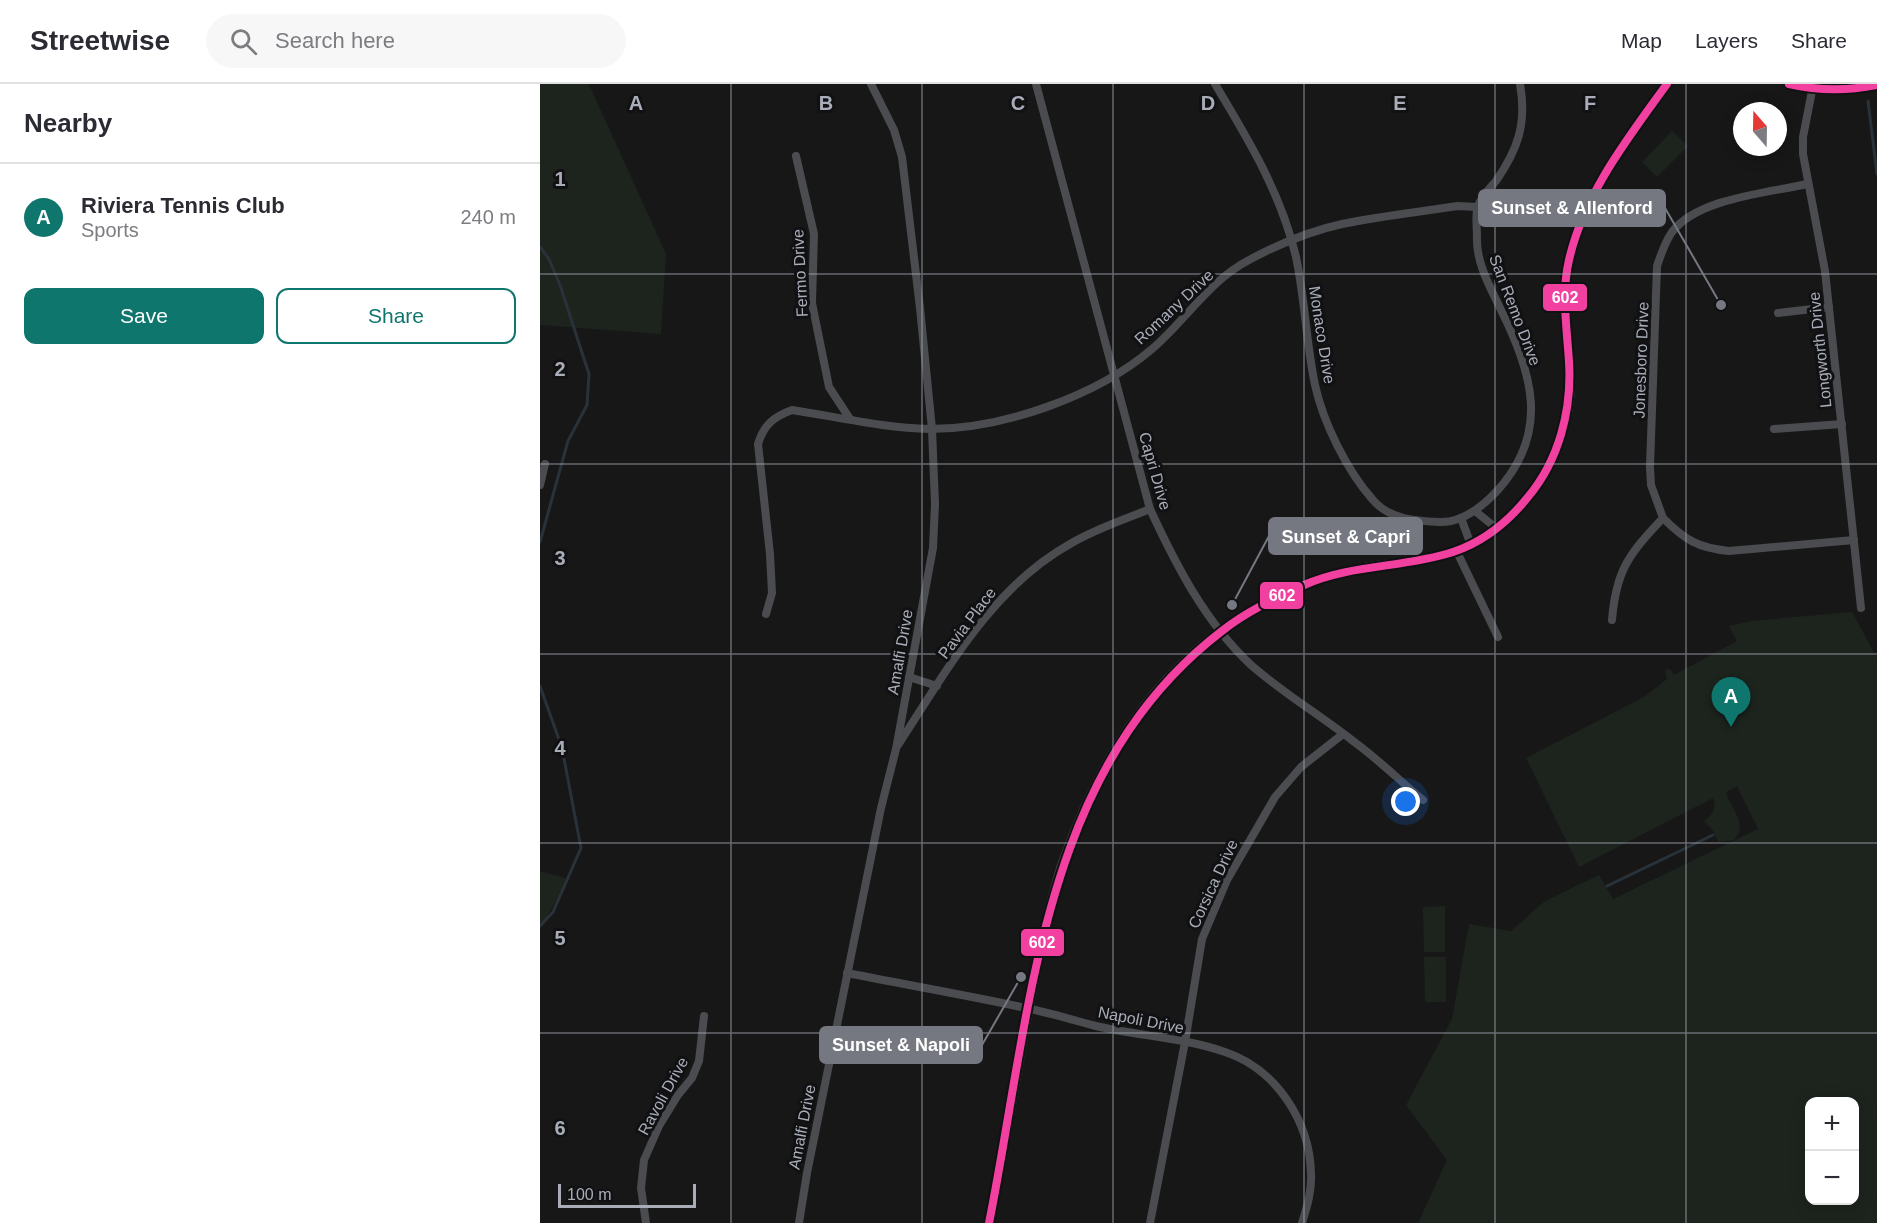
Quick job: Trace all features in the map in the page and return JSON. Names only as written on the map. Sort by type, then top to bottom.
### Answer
[{"type":"main road","points":[[989,1223],[1006,1142],[1027,1008],[1050,906],[1063,863],[1093,791],[1117,746],[1143,707],[1184,661],[1221,629],[1261,605],[1313,581],[1359,569],[1436,558],[1456,552],[1471,545],[1515,513],[1542,476],[1554,453],[1565,419],[1570,376],[1565,296],[1568,264],[1577,230],[1597,186],[1667,84]]},
{"type":"street","name":"Amalfi Drive","points":[[799,1223],[880,808],[896,749],[933,548],[935,504],[932,429],[902,158],[894,130],[871,84]]},
{"type":"street","name":"Capri Drive","points":[[1036,84],[1150,509],[1188,585],[1250,664],[1353,741],[1423,800]]},
{"type":"street","name":"Monaco Drive","points":[[1215,84],[1247,136],[1270,180],[1296,258],[1315,386],[1326,419],[1354,474],[1374,501],[1397,517],[1444,522],[1461,518],[1474,511]]},
{"type":"street","points":[[1477,207],[1512,158],[1521,129],[1523,100],[1520,84]]},
{"type":"street","points":[[1789,84],[1812,91],[1852,90],[1877,85]]},
{"type":"street","name":"Longworth Drive","points":[[1812,91],[1803,137],[1803,154],[1825,271],[1861,608]]},
{"type":"street","name":"Fermo Drive","points":[[796,156],[813,234],[812,303],[814,314],[829,387],[850,419]]},
{"type":"street","name":"Jonesboro Drive","points":[[1663,518],[1652,485],[1650,467],[1658,266],[1663,248],[1673,230],[1692,215],[1710,206],[1808,184]]},
{"type":"street","name":"Romany Drive","points":[[766,614],[772,593],[758,444],[762,431],[770,420],[792,410],[882,426],[932,429],[980,424],[1040,411],[1114,376],[1153,349],[1217,284],[1246,261],[1291,240],[1341,224],[1458,206],[1477,207]]},
{"type":"street","name":"San Remo Drive","points":[[1474,511],[1488,501],[1509,478],[1522,454],[1530,432],[1533,411],[1531,393],[1513,333],[1480,262],[1477,244],[1477,207]]},
{"type":"street","points":[[1778,313],[1829,307]]},
{"type":"street","points":[[1774,429],[1842,424]]},
{"type":"street","points":[[540,485],[545,464]]},
{"type":"street","name":"Pavia Place","points":[[896,749],[936,686],[994,604],[1015,583],[1070,543],[1100,528],[1150,509]]},
{"type":"street","points":[[1474,511],[1496,528]]},
{"type":"street","points":[[1461,518],[1471,545]]},
{"type":"street","points":[[1612,620],[1617,582],[1623,567],[1632,551],[1663,518],[1692,543],[1709,549],[1729,551],[1854,540]]},
{"type":"street","points":[[1456,552],[1498,637]]},
{"type":"street","points":[[909,677],[936,686]]},
{"type":"street","name":"Corsica Drive","points":[[1150,1223],[1185,1042],[1202,939],[1227,880],[1275,797],[1301,767],[1343,734]]},
{"type":"street","name":"Napoli Drive","points":[[847,974],[1027,1008],[1102,1027],[1185,1042],[1226,1052],[1251,1065],[1269,1078],[1285,1095],[1296,1115],[1309,1149],[1311,1175],[1302,1223]]},
{"type":"street","name":"Ravoli Drive","points":[[646,1223],[641,1188],[644,1160],[659,1126],[678,1095],[692,1078],[699,1061],[704,1016]]},
{"type":"shaded area","points":[[540,84],[588,84],[592,91],[666,254],[661,334],[540,325]]},
{"type":"shaded area","points":[[1672,131],[1688,146],[1657,177],[1642,162]]},
{"type":"shaded area","points":[[1852,612],[1877,658],[1877,1223],[1418,1223],[1447,1160],[1406,1105],[1452,1019],[1469,924],[1511,931],[1545,901],[1599,875],[1613,899],[1758,829],[1737,786],[1726,792],[1738,816],[1740,828],[1734,840],[1718,842],[1712,829],[1704,821],[1713,811],[1713,798],[1579,867],[1526,758],[1644,697],[1667,679],[1665,670],[1671,670],[1674,675],[1737,641],[1729,626],[1751,621]]},
{"type":"shaded area","points":[[540,871],[569,879],[540,928]]},
{"type":"shaded area","points":[[1445,906],[1445,952],[1424,952],[1423,907]]},
{"type":"shaded area","points":[[1424,957],[1446,957],[1446,1002],[1425,1002]]},
{"type":"waterway","points":[[1868,101],[1877,174]]},
{"type":"waterway","points":[[540,247],[549,259],[560,285],[589,374],[587,405],[568,441],[540,542]]},
{"type":"waterway","points":[[540,686],[562,748],[581,848],[553,912],[540,926]]},
{"type":"waterway","points":[[1607,886],[1713,835]]},
{"type":"transit line","name":"602","points":[[989,1223],[1033,981],[1053,902],[1079,825],[1114,753],[1161,688],[1222,631],[1241,617],[1322,578],[1416,561],[1464,548],[1494,530],[1528,497],[1548,467],[1566,416],[1569,362],[1565,285],[1576,236],[1585,212],[1609,168],[1667,84]]},
{"type":"transit line","name":"602","points":[[1789,84],[1833,89],[1877,85]]},
{"type":"place","name":"Sunset & Allenford","points":[[1721,305]]},
{"type":"place","name":"Sunset & Capri","points":[[1232,605]]},
{"type":"place","name":"Riviera Tennis Club","points":[[1731,727]]},
{"type":"place","name":"Sunset & Napoli","points":[[1021,977]]}]
